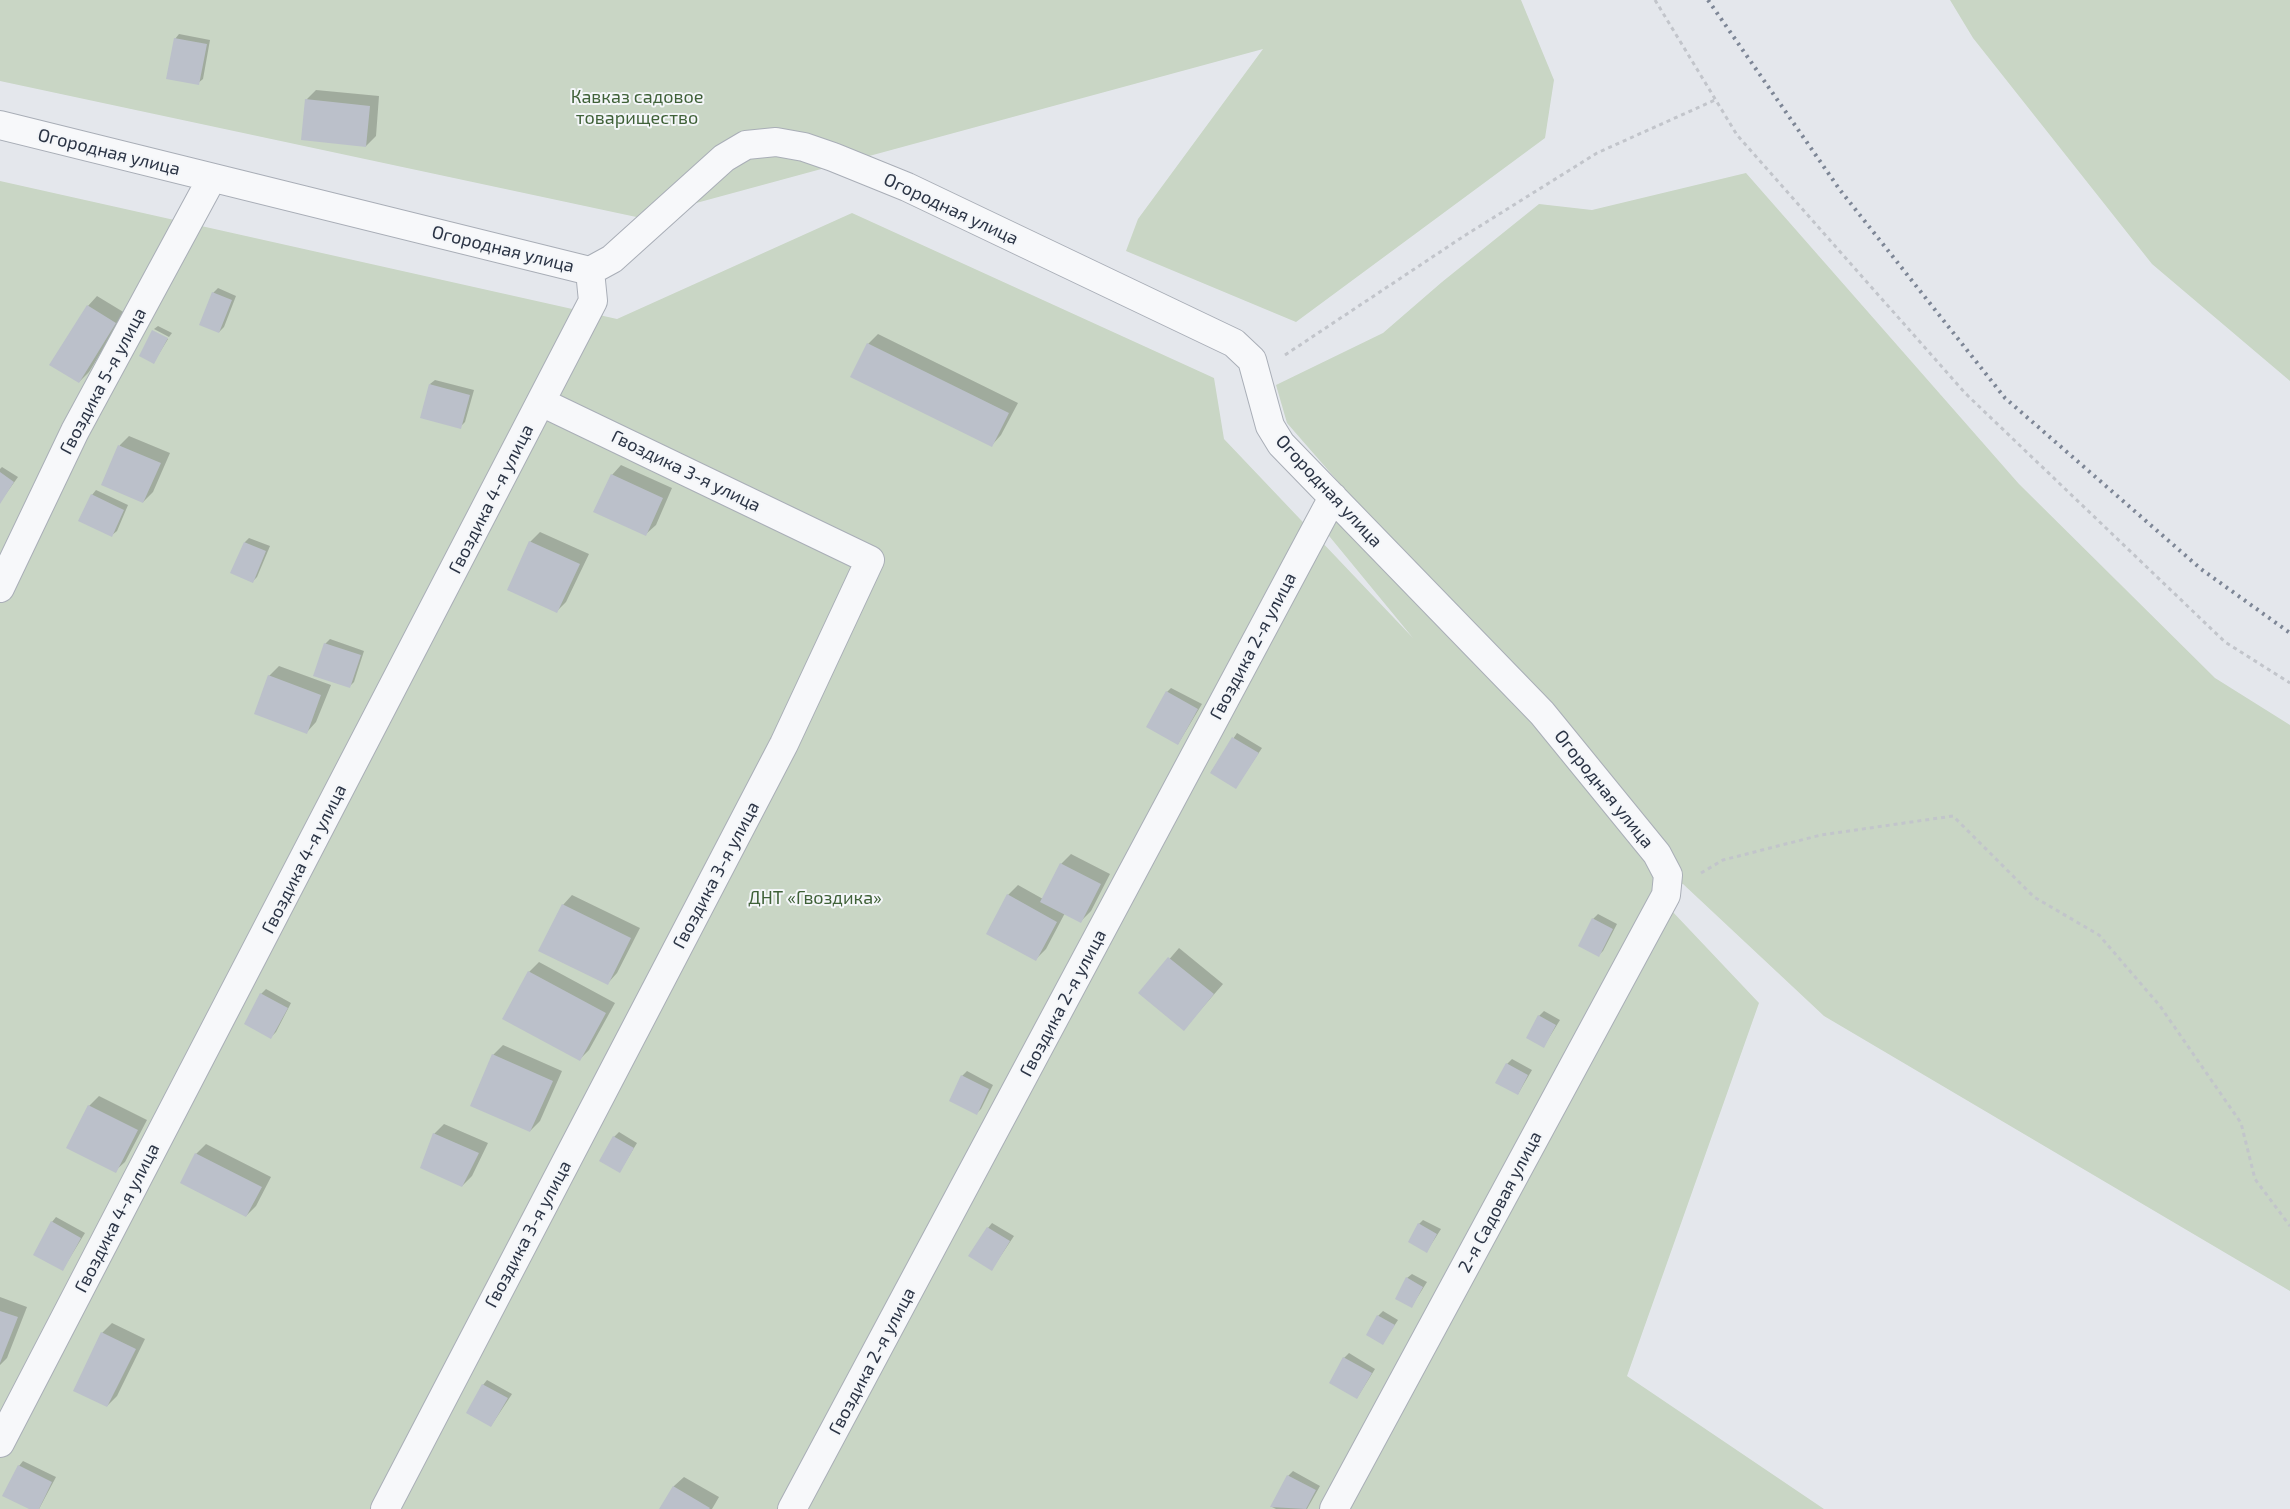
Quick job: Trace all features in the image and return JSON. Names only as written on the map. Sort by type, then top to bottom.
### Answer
[{"type":"street","name":"Огородная улица","points":[[0,125],[590,271],[612,259],[724,158],[746,145],[776,142],[804,147],[908,187],[1234,343],[1252,360],[1270,426],[1281,444],[1542,713],[1657,854],[1668,875],[1666,895]]},
{"type":"street","name":"Гвоздика 5-я улица","points":[[0,588],[75,430],[212,178]]},
{"type":"street","name":"Гвоздика 4-я улица","points":[[0,1443],[593,301],[590,271]]},
{"type":"street","name":"Гвоздика 3-я улица","points":[[385,1509],[784,744],[870,560],[541,402]]},
{"type":"street","points":[[0,544],[75,430]]},
{"type":"street","name":"Гвоздика 2-я улица","points":[[792,1509],[1333,497]]},
{"type":"street","name":"2-я Садовая улица","points":[[1334,1509],[1666,895]]},
{"type":"path","points":[[1655,0],[1737,135],[1965,393],[2224,642],[2290,683]]},
{"type":"path","points":[[1256,375],[1464,236],[1598,153],[1715,100]]},
{"type":"path","points":[[1666,895],[1722,860],[1821,835],[1953,816],[2034,897],[2099,935],[2160,1006],[2240,1123],[2255,1179],[2290,1226]]},
{"type":"green space","name":"Кавказ садовое товарищество","points":[[0,0],[1521,0],[1554,80],[1545,138],[1296,322],[1126,251],[1138,219],[1263,49],[641,218],[0,81]]},
{"type":"green space","points":[[1950,0],[2290,0],[2290,381],[2152,264],[1973,38]]},
{"type":"green space","name":"ДНТ «Гвоздика»","points":[[1746,173],[2019,484],[2215,678],[2290,725],[2290,1291],[1824,1016],[1683,884],[1653,891],[1759,1003],[1627,1376],[1824,1509],[0,1509],[0,181],[617,319],[852,213],[1214,378],[1224,439],[1413,638],[1325,531],[1348,493],[1287,423],[1276,385],[1383,333],[1442,282],[1539,204],[1592,210]]},
{"type":"building","points":[[174,38],[207,44],[199,85],[166,79]]},
{"type":"building","points":[[305,99],[370,106],[366,147],[301,140]]},
{"type":"building","points":[[212,292],[232,300],[219,333],[199,325]]},
{"type":"building","points":[[87,305],[116,323],[79,383],[49,365]]},
{"type":"building","points":[[152,330],[168,338],[154,364],[139,356]]},
{"type":"building","points":[[867,343],[1009,413],[992,447],[850,377]]},
{"type":"building","points":[[429,384],[470,395],[461,429],[420,418]]},
{"type":"building","points":[[118,445],[161,463],[143,503],[101,485]]},
{"type":"building","points":[[0,472],[14,482],[0,504]]},
{"type":"building","points":[[611,474],[663,498],[646,536],[593,512]]},
{"type":"building","points":[[91,494],[124,510],[112,537],[78,521]]},
{"type":"building","points":[[529,541],[580,564],[557,613],[507,590]]},
{"type":"building","points":[[244,542],[266,551],[253,583],[230,573]]},
{"type":"building","points":[[324,643],[361,655],[350,688],[313,676]]},
{"type":"building","points":[[268,675],[321,695],[307,734],[254,714]]},
{"type":"building","points":[[1166,691],[1198,709],[1178,745],[1146,727]]},
{"type":"building","points":[[1232,737],[1259,753],[1236,789],[1210,773]]},
{"type":"building","points":[[1060,863],[1101,884],[1081,923],[1040,902]]},
{"type":"building","points":[[1007,894],[1057,922],[1036,961],[986,934]]},
{"type":"building","points":[[562,904],[631,938],[608,985],[538,951]]},
{"type":"building","points":[[1592,918],[1613,929],[1599,957],[1578,946]]},
{"type":"building","points":[[1168,957],[1214,994],[1184,1031],[1138,993]]},
{"type":"building","points":[[528,971],[606,1013],[580,1061],[502,1019]]},
{"type":"building","points":[[260,993],[288,1008],[271,1039],[244,1024]]},
{"type":"building","points":[[1538,1015],[1556,1025],[1544,1048],[1526,1038]]},
{"type":"building","points":[[492,1054],[553,1081],[530,1132],[470,1106]]},
{"type":"building","points":[[1506,1063],[1528,1075],[1518,1095],[1495,1083]]},
{"type":"building","points":[[961,1075],[989,1089],[977,1115],[949,1101]]},
{"type":"building","points":[[88,1105],[138,1130],[116,1173],[66,1148]]},
{"type":"building","points":[[433,1133],[479,1153],[462,1187],[420,1168]]},
{"type":"building","points":[[613,1136],[634,1148],[620,1173],[599,1161]]},
{"type":"building","points":[[195,1153],[262,1187],[246,1217],[180,1183]]},
{"type":"building","points":[[51,1221],[81,1238],[63,1271],[33,1255]]},
{"type":"building","points":[[1418,1223],[1437,1234],[1427,1253],[1408,1242]]},
{"type":"building","points":[[987,1227],[1010,1241],[992,1271],[968,1256]]},
{"type":"building","points":[[1406,1277],[1423,1287],[1412,1308],[1395,1299]]},
{"type":"building","points":[[0,1311],[18,1317],[0,1363]]},
{"type":"building","points":[[1377,1315],[1395,1325],[1383,1345],[1366,1335]]},
{"type":"building","points":[[101,1332],[136,1349],[107,1407],[73,1391]]},
{"type":"building","points":[[1343,1357],[1372,1373],[1357,1399],[1329,1383]]},
{"type":"building","points":[[482,1384],[508,1398],[491,1427],[466,1413]]},
{"type":"building","points":[[18,1465],[52,1482],[39,1509],[29,1509],[2,1496]]},
{"type":"building","points":[[1287,1475],[1316,1490],[1306,1509],[1270,1507]]},
{"type":"building","points":[[673,1486],[710,1508],[659,1509]]},
{"type":"railway","points":[[1708,0],[1840,190],[2005,398],[2201,569],[2290,633]]}]
